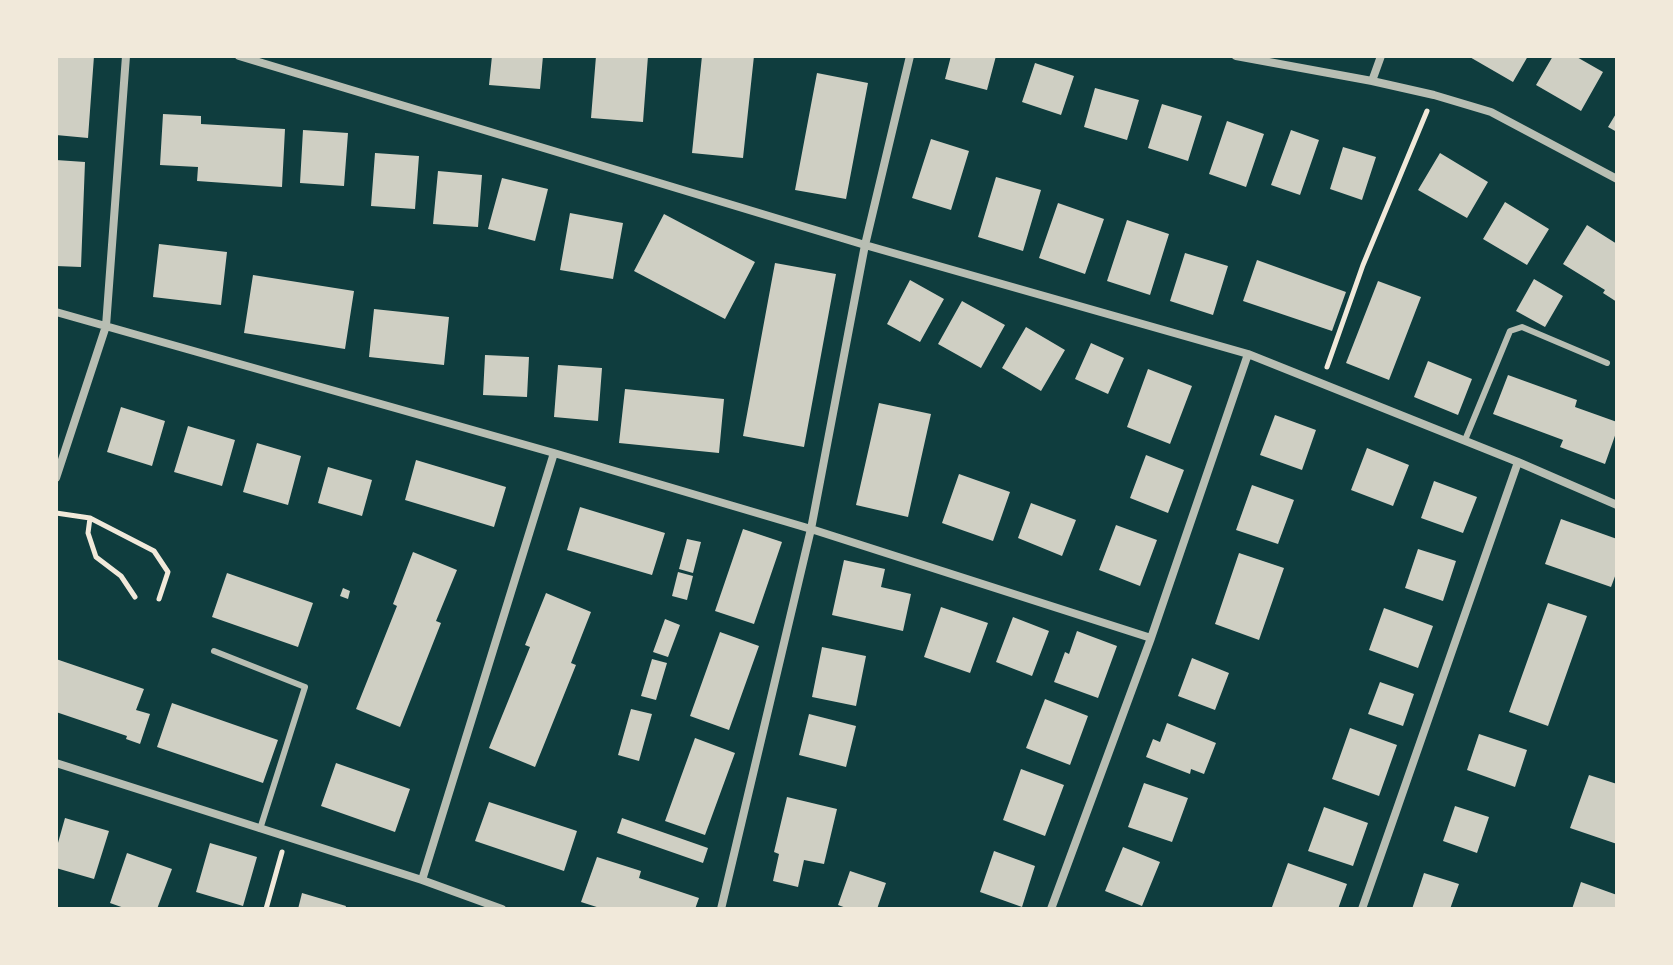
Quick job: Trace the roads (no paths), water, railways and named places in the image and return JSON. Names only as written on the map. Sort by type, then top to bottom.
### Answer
[{"type":"street","points":[[56,478],[106,326],[126,56]]},
{"type":"street","points":[[239,56],[865,245],[1248,354],[1465,440],[1617,505]]},
{"type":"street","points":[[721,909],[811,529],[865,245],[910,56]]},
{"type":"street","points":[[1236,56],[1372,81],[1491,112],[1617,179]]},
{"type":"street","points":[[1372,81],[1381,56]]},
{"type":"street","points":[[56,312],[811,529],[1151,638]]},
{"type":"street","points":[[1051,909],[1151,638],[1248,354]]},
{"type":"street","points":[[422,880],[554,453]]},
{"type":"street","points":[[1362,909],[1518,462]]},
{"type":"street","points":[[56,763],[422,880],[502,909]]},
{"type":"lane","points":[[1465,440],[1510,331],[1522,327],[1607,363]]},
{"type":"lane","points":[[214,651],[305,687],[260,829]]}]
